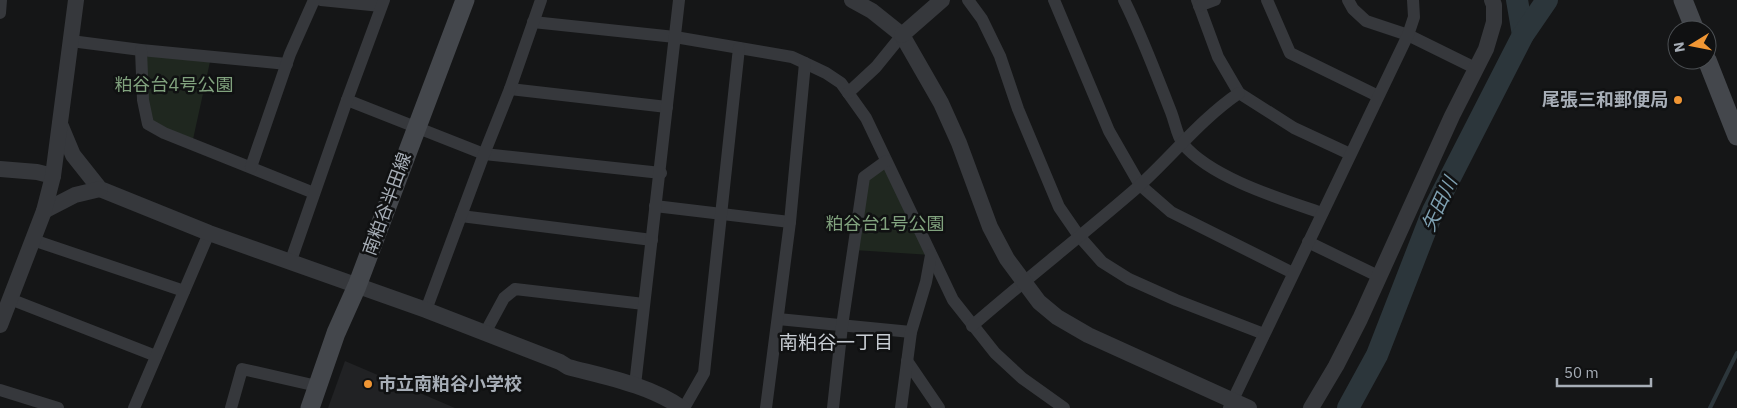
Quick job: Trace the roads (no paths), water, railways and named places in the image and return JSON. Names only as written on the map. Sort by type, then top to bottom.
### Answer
[{"type":"main road","name":"南粕谷半田線","points":[[310,408],[336,332],[357,286],[465,0]]},
{"type":"main road","points":[[1683,0],[1691,20]]},
{"type":"main road","points":[[1711,70],[1737,136]]},
{"type":"street","points":[[0,13],[1,0]]},
{"type":"street","points":[[0,325],[44,210],[53,176],[76,0]]},
{"type":"street","points":[[251,167],[287,64],[314,0]]},
{"type":"street","points":[[290,263],[383,3],[321,0]]},
{"type":"street","points":[[426,310],[510,89],[541,0]]},
{"type":"street","points":[[636,385],[680,0]]},
{"type":"street","points":[[852,0],[872,10],[902,35],[941,103],[959,143],[990,227],[1022,282],[1039,302],[1057,317],[1088,335],[1231,404],[1249,408]]},
{"type":"street","points":[[848,93],[876,66],[902,35],[942,0]]},
{"type":"street","points":[[968,0],[982,19],[997,49],[1018,109],[1059,207],[1079,236],[1102,262],[1129,279],[1176,300],[1264,334]]},
{"type":"street","points":[[1054,0],[1109,131],[1140,185],[1171,212],[1293,274]]},
{"type":"street","points":[[1124,0],[1140,31],[1181,142],[1204,164],[1218,172],[1322,213]]},
{"type":"street","points":[[1215,0],[1198,3],[1218,57],[1239,93],[1294,128],[1350,154]]},
{"type":"street","points":[[1267,0],[1290,53],[1378,96]]},
{"type":"street","points":[[1348,0],[1352,9],[1366,21],[1408,35],[1477,69]]},
{"type":"street","points":[[1231,404],[1408,35],[1414,17],[1413,0]]},
{"type":"street","points":[[1311,408],[1336,366],[1360,319],[1452,116],[1486,49],[1494,22],[1494,5],[1492,0]]},
{"type":"street","points":[[533,22],[675,38],[792,58],[826,73],[841,83],[866,118],[953,300],[994,353],[1022,378],[1064,408]]},
{"type":"street","points":[[70,41],[287,64]]},
{"type":"street","points":[[60,124],[73,156],[100,189],[209,233],[426,310],[560,362],[568,367],[636,385],[677,406],[704,373],[739,48]]},
{"type":"street","points":[[141,50],[143,100],[148,124],[164,134],[314,193]]},
{"type":"street","points":[[766,408],[790,222],[805,63]]},
{"type":"street","points":[[510,89],[667,107]]},
{"type":"street","points":[[972,326],[1022,282],[1140,185],[1214,111],[1239,93]]},
{"type":"street","points":[[347,100],[484,154],[661,172]]},
{"type":"street","points":[[833,408],[842,326],[864,177],[886,161]]},
{"type":"street","points":[[0,169],[37,172],[53,176]]},
{"type":"street","points":[[44,210],[75,195],[100,189]]},
{"type":"street","points":[[655,206],[790,222]]},
{"type":"street","points":[[461,216],[652,240]]},
{"type":"street","points":[[134,408],[209,233]]},
{"type":"street","points":[[33,240],[184,291]]},
{"type":"street","points":[[1308,242],[1378,276]]},
{"type":"street","points":[[901,408],[911,332],[926,282],[931,255]]},
{"type":"street","points":[[485,333],[504,298],[515,290],[644,304]]},
{"type":"street","points":[[10,298],[156,356]]},
{"type":"street","points":[[778,318],[911,332]]},
{"type":"street","points":[[907,361],[938,408]]},
{"type":"street","points":[[230,408],[242,370],[317,386]]},
{"type":"street","points":[[0,390],[58,408]]},
{"type":"waterway","name":"矢田川","points":[[1517,0],[1523,35]]},
{"type":"waterway","name":"矢田川","points":[[1348,408],[1377,355],[1433,211],[1523,35],[1547,0]]},
{"type":"waterway","points":[[1710,408],[1737,353]]},
{"type":"place","name":"尾張三和郵便局","points":[[1678,100]]},
{"type":"place","name":"市立南粕谷小学校","points":[[368,384]]},
{"type":"district","name":"南粕谷一丁目","points":[[836,342]]},
{"type":"park label","name":"粕谷台4号公園","points":[[174,85]]},
{"type":"park label","name":"粕谷台1号公園","points":[[885,224]]}]
